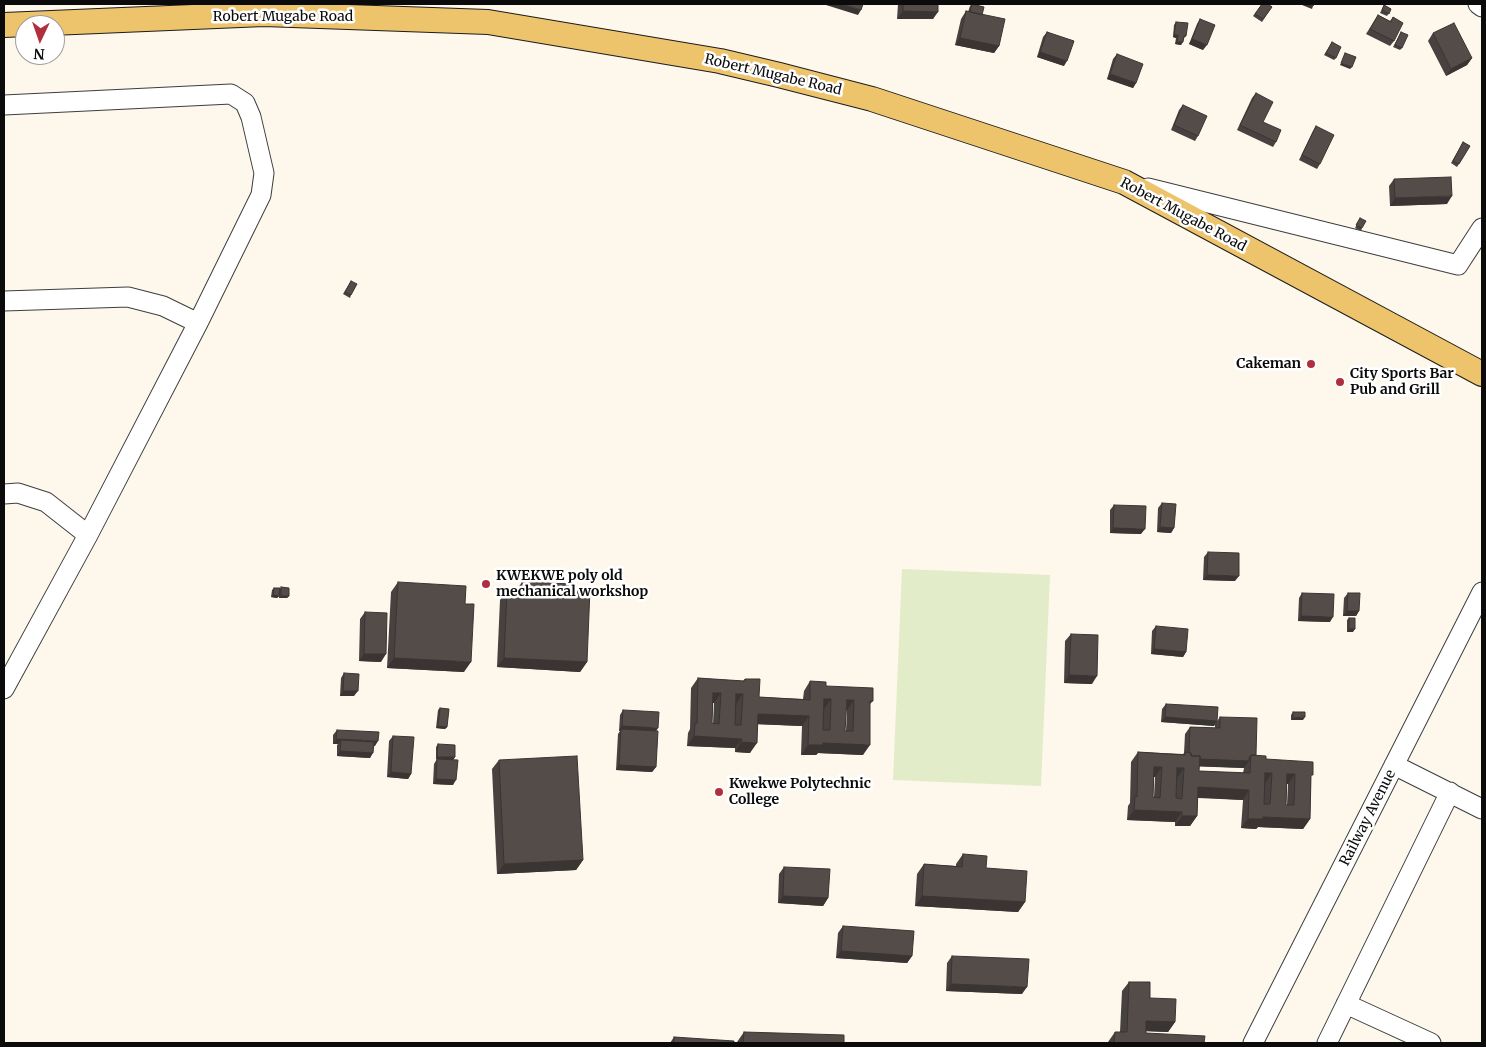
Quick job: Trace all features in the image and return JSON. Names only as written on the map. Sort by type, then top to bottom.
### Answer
[{"type":"main road","name":"Robert Mugabe Road","points":[[4,25],[264,14],[488,22],[720,61],[872,98],[1124,182],[1482,374]]},
{"type":"street","points":[[1478,4],[1482,7]]},
{"type":"street","points":[[4,105],[231,94],[245,103],[252,118],[264,173],[261,195],[198,323],[88,535],[4,689]]},
{"type":"street","points":[[1124,182],[1458,265],[1482,228]]},
{"type":"street","points":[[4,301],[128,297],[163,306],[198,323]]},
{"type":"street","points":[[4,494],[18,493],[46,502],[88,535]]},
{"type":"street","name":"Railway Avenue","points":[[1252,1043],[1482,592]]},
{"type":"street","points":[[1394,765],[1482,809]]},
{"type":"street","points":[[1327,1043],[1450,792]]},
{"type":"street","points":[[1346,1004],[1431,1043]]},
{"type":"green space","points":[[902,569],[1050,575],[1041,786],[893,780]]},
{"type":"building","points":[[842,4],[863,4],[861,10]]},
{"type":"building","points":[[903,4],[938,4],[938,12],[903,11]]},
{"type":"building","points":[[972,4],[984,7],[982,15],[970,12]]},
{"type":"building","points":[[1262,4],[1268,4],[1272,7],[1263,19],[1255,14]]},
{"type":"building","points":[[1384,5],[1391,9],[1389,14],[1382,10]]},
{"type":"building","points":[[966,11],[1005,19],[999,46],[960,38]]},
{"type":"building","points":[[1378,15],[1391,22],[1393,17],[1403,23],[1394,41],[1370,29]]},
{"type":"building","points":[[1200,19],[1215,25],[1207,45],[1192,39]]},
{"type":"building","points":[[1176,22],[1188,23],[1183,42],[1177,42],[1178,35],[1174,35]]},
{"type":"building","points":[[1454,23],[1472,58],[1451,69],[1433,33]]},
{"type":"building","points":[[1047,32],[1074,41],[1067,61],[1040,52]]},
{"type":"building","points":[[1401,32],[1408,35],[1402,48],[1395,45]]},
{"type":"building","points":[[1332,42],[1341,47],[1336,58],[1326,53]]},
{"type":"building","points":[[1345,53],[1356,57],[1352,67],[1341,63]]},
{"type":"building","points":[[1117,54],[1143,64],[1136,83],[1110,74]]},
{"type":"building","points":[[1256,93],[1273,102],[1263,122],[1281,130],[1276,142],[1240,125]]},
{"type":"building","points":[[1183,105],[1207,116],[1198,136],[1174,125]]},
{"type":"building","points":[[1316,126],[1334,135],[1320,164],[1302,155]]},
{"type":"building","points":[[1463,142],[1470,146],[1459,164],[1453,161]]},
{"type":"building","points":[[1451,177],[1452,196],[1395,198],[1394,179]]},
{"type":"building","points":[[1360,218],[1366,221],[1362,228],[1356,225]]},
{"type":"building","points":[[351,281],[357,284],[351,295],[345,292]]},
{"type":"building","points":[[1162,503],[1176,504],[1174,528],[1160,527]]},
{"type":"building","points":[[1114,505],[1146,506],[1145,529],[1113,528]]},
{"type":"building","points":[[1208,552],[1239,553],[1239,576],[1207,575]]},
{"type":"building","points":[[398,582],[466,586],[465,604],[474,604],[471,662],[394,658]]},
{"type":"building","points":[[522,582],[574,584],[574,589],[590,589],[587,662],[504,658],[507,590],[522,591]]},
{"type":"building","points":[[281,587],[289,588],[289,596],[281,596]]},
{"type":"building","points":[[274,588],[280,588],[279,596],[273,595]]},
{"type":"building","points":[[1302,593],[1334,594],[1333,617],[1301,616]]},
{"type":"building","points":[[1348,593],[1360,593],[1359,611],[1347,611]]},
{"type":"building","points":[[365,612],[387,613],[386,654],[364,654]]},
{"type":"building","points":[[1349,618],[1355,618],[1355,629],[1349,629]]},
{"type":"building","points":[[1156,626],[1188,629],[1186,652],[1154,649]]},
{"type":"building","points":[[1071,634],[1098,635],[1097,676],[1069,675]]},
{"type":"building","points":[[344,673],[359,674],[358,691],[343,691]]},
{"type":"building","points":[[698,678],[744,681],[745,679],[760,679],[759,697],[810,700],[810,681],[826,682],[826,686],[873,688],[873,701],[870,701],[870,745],[823,743],[823,745],[808,745],[809,716],[758,714],[757,743],[741,742],[742,739],[694,736],[695,723],[697,723]],"holes":[[[713,693],[721,693],[719,724],[712,723]],[[736,694],[743,694],[741,725],[735,725]],[[824,699],[831,699],[830,730],[823,730]],[[847,700],[854,700],[853,731],[845,731]]]},
{"type":"building","points":[[1166,704],[1218,707],[1217,721],[1165,717]]},
{"type":"building","points":[[440,708],[449,709],[447,727],[438,726]]},
{"type":"building","points":[[623,710],[659,712],[658,728],[622,726]]},
{"type":"building","points":[[1293,712],[1305,712],[1305,717],[1293,718]]},
{"type":"building","points":[[1220,717],[1257,718],[1256,755],[1251,755],[1249,761],[1200,759],[1200,756],[1191,756],[1189,752],[1190,727],[1220,728]]},
{"type":"building","points":[[621,729],[658,731],[656,767],[619,765]]},
{"type":"building","points":[[337,730],[379,732],[378,741],[336,739]]},
{"type":"building","points":[[393,736],[414,737],[411,774],[391,772]]},
{"type":"building","points":[[341,740],[374,742],[373,753],[340,751]]},
{"type":"building","points":[[438,744],[455,745],[455,757],[437,757]]},
{"type":"building","points":[[1138,752],[1185,755],[1185,752],[1191,753],[1191,756],[1200,756],[1199,771],[1250,773],[1251,755],[1266,756],[1266,759],[1313,762],[1310,819],[1263,817],[1263,819],[1248,819],[1249,790],[1198,787],[1197,816],[1182,816],[1182,812],[1134,810],[1135,796],[1137,797]],"holes":[[[1154,767],[1162,767],[1160,798],[1153,797]],[[1177,768],[1184,768],[1182,799],[1176,798]],[[1265,773],[1272,773],[1270,804],[1264,804]],[[1287,774],[1295,774],[1294,805],[1286,805]]]},
{"type":"building","points":[[577,756],[583,860],[504,864],[499,760]]},
{"type":"building","points":[[437,759],[458,760],[456,780],[436,779]]},
{"type":"building","points":[[963,854],[987,856],[986,868],[1027,871],[1025,902],[922,896],[924,864],[962,867]]},
{"type":"building","points":[[784,867],[830,869],[828,898],[783,896]]},
{"type":"building","points":[[843,926],[914,931],[912,956],[841,951]]},
{"type":"building","points":[[952,956],[1029,959],[1027,987],[951,984]]},
{"type":"building","points":[[1129,982],[1150,982],[1150,998],[1176,999],[1175,1022],[1146,1021],[1146,1033],[1205,1036],[1204,1043],[1114,1043],[1115,1032],[1127,1032]]},
{"type":"building","points":[[744,1032],[844,1035],[844,1043],[743,1043]]},
{"type":"building","points":[[674,1037],[734,1041],[734,1043],[674,1043]]},
{"type":"place","name":"Cakeman","points":[[1311,364]]},
{"type":"place","name":"City Sports Bar Pub and Grill","points":[[1340,382]]},
{"type":"place","name":"KWEKWE poly old mechanical workshop","points":[[486,584]]},
{"type":"place","name":"Kwekwe Polytechnic College","points":[[719,792]]}]
